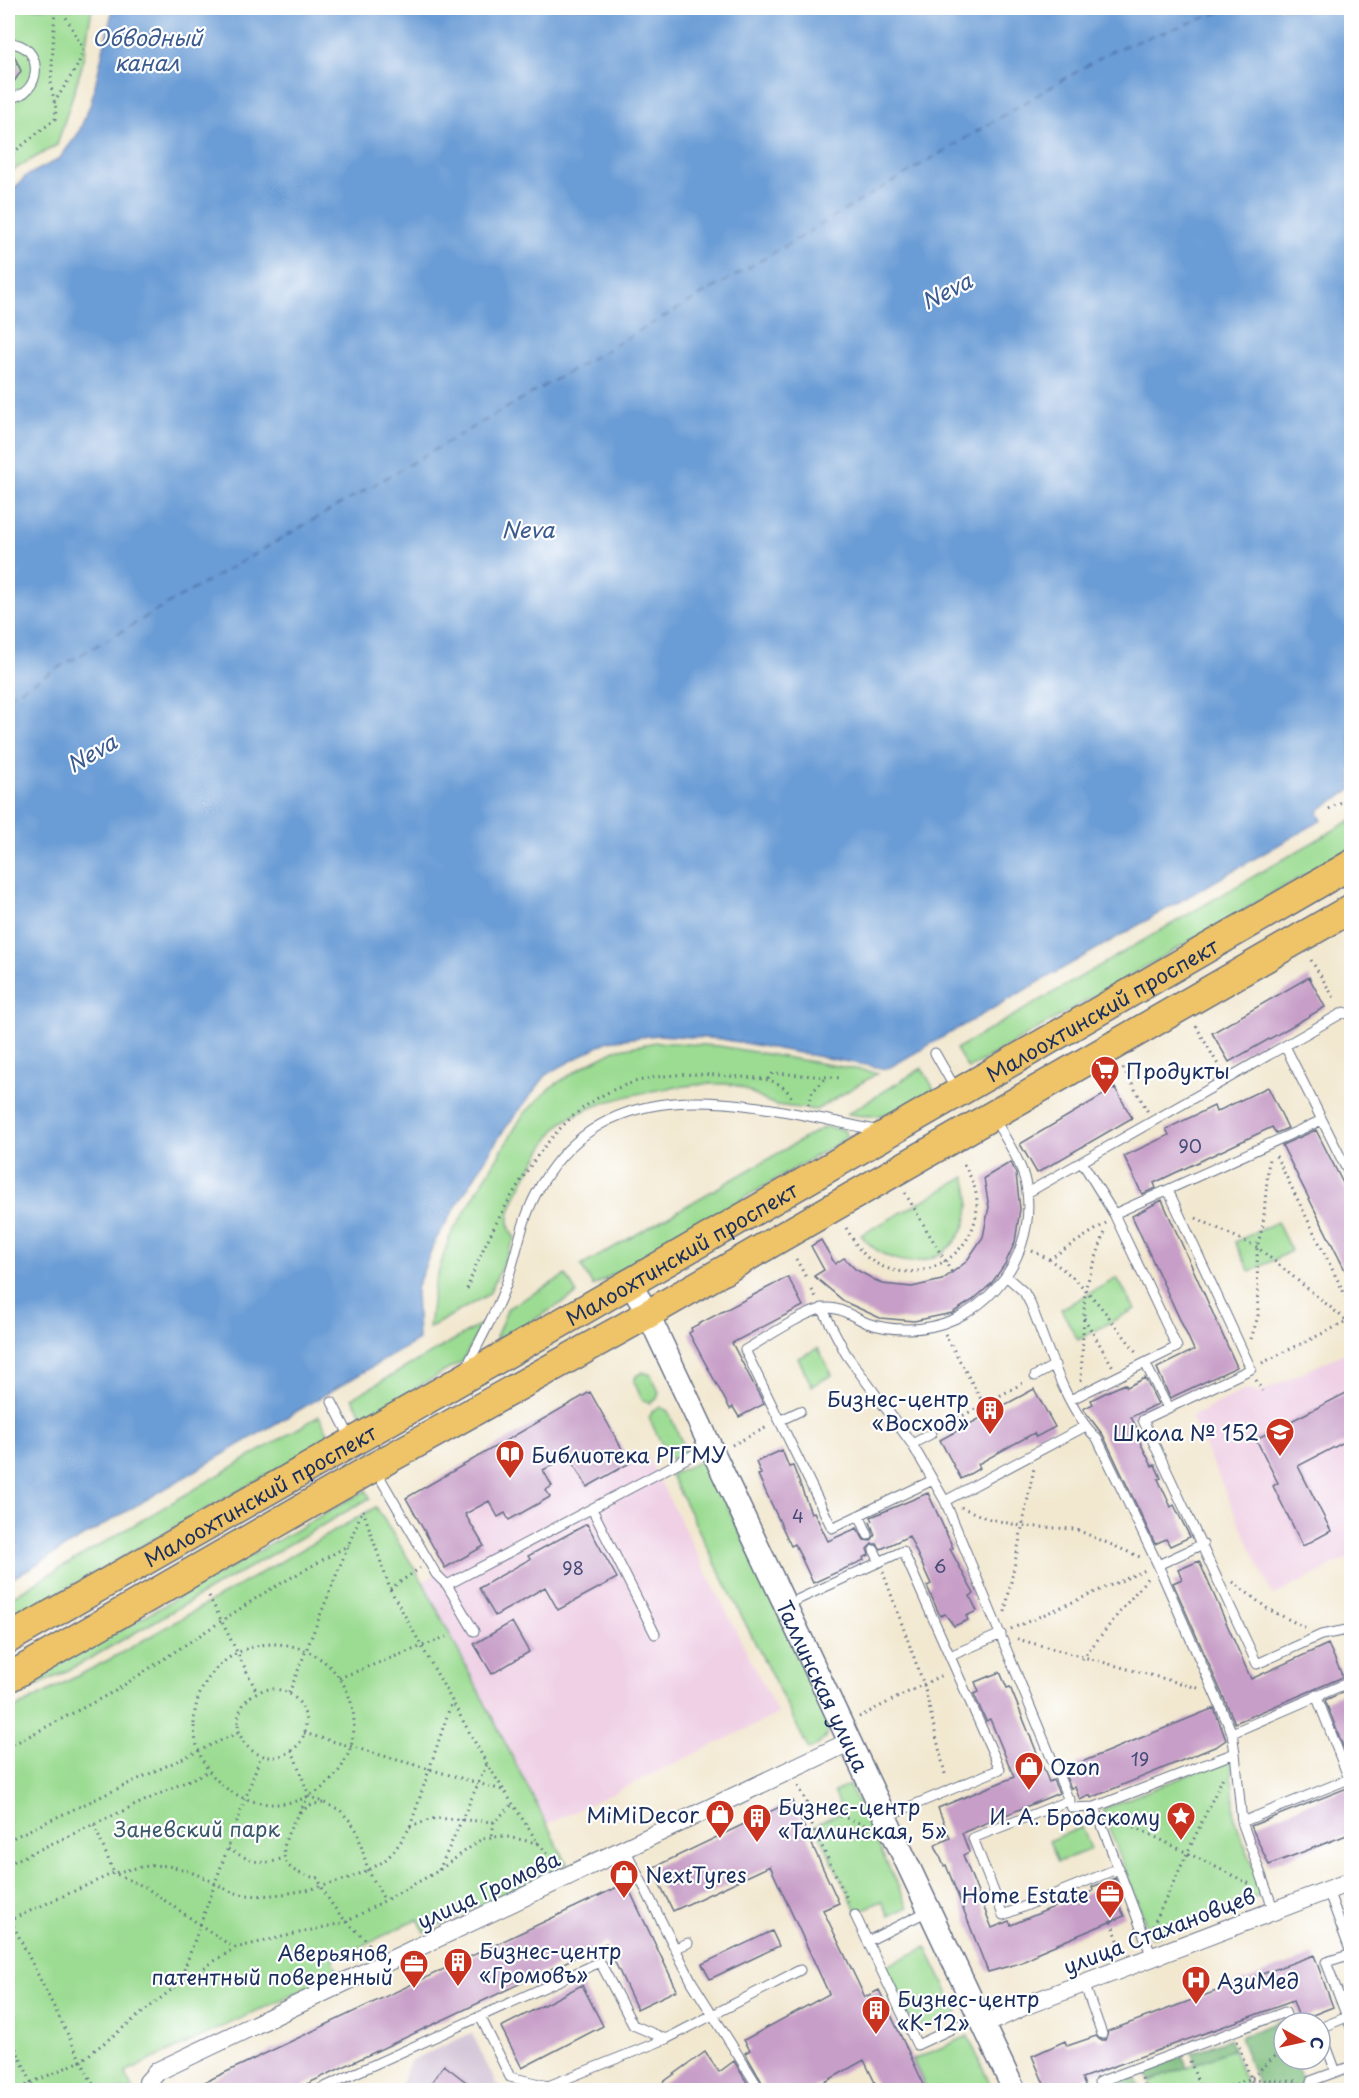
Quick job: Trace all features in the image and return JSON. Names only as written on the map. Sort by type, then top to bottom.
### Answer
[{"type":"main road","name":"Малоохтинский проспект","points":[[8,1639],[890,1133],[1352,864]]},
{"type":"main road","name":"Малоохтинский проспект","points":[[8,1678],[374,1467],[648,1314],[1352,908]]},
{"type":"street","name":"Таллинская улица","points":[[630,1282],[648,1314],[850,1741],[880,1823],[930,1910],[973,2024],[1014,2091]]},
{"type":"street","name":"улица Громова","points":[[148,2086],[158,2071],[850,1741]]},
{"type":"street","name":"улица Стахановцев","points":[[973,2024],[1084,1983],[1149,1949],[1274,1911],[1352,1881]]},
{"type":"lane","points":[[8,43],[15,43],[27,50],[36,69],[29,89],[17,97],[8,98]]},
{"type":"lane","points":[[1027,1193],[1285,1046],[1348,1014]]},
{"type":"lane","points":[[1285,1046],[1352,1180]]},
{"type":"lane","points":[[935,1053],[958,1092]]},
{"type":"lane","points":[[462,1378],[504,1290],[516,1245],[535,1195],[564,1152],[585,1132],[615,1116],[640,1107],[671,1101],[733,1105],[800,1114],[890,1133]]},
{"type":"lane","points":[[933,1480],[831,1527],[782,1420],[745,1350],[822,1308],[838,1309],[862,1321],[887,1328],[923,1328],[940,1325],[973,1309],[1006,1277],[1022,1246],[1028,1213],[1027,1193],[1020,1164],[992,1115]]},
{"type":"lane","points":[[1114,1214],[1322,1120]]},
{"type":"lane","points":[[1070,1400],[1177,1347],[1114,1214],[1082,1162]]},
{"type":"lane","points":[[1168,1190],[1251,1369],[1143,1420],[1203,1544],[1257,1664],[1321,1635],[1351,1631]]},
{"type":"lane","points":[[1006,1277],[1027,1298],[1070,1400],[1084,1427],[1097,1438],[1158,1565],[1214,1690],[1232,1733],[1242,1822],[1274,1911]]},
{"type":"lane","points":[[822,1308],[846,1354],[912,1444],[945,1500],[1072,1808],[1095,1807],[1235,1753]]},
{"type":"lane","points":[[1145,1362],[1168,1408]]},
{"type":"lane","points":[[1035,1376],[1055,1365]]},
{"type":"lane","points":[[332,1402],[352,1441]]},
{"type":"lane","points":[[782,1420],[800,1411]]},
{"type":"lane","points":[[945,1500],[1084,1427]]},
{"type":"lane","points":[[912,1444],[930,1434]]},
{"type":"lane","points":[[447,1586],[592,1509],[712,1450]]},
{"type":"lane","points":[[374,1467],[428,1562],[447,1586],[474,1631]]},
{"type":"lane","points":[[592,1509],[655,1634]]},
{"type":"lane","points":[[859,1515],[868,1535]]},
{"type":"lane","points":[[1158,1565],[1203,1544]]},
{"type":"lane","points":[[874,1550],[880,1562]]},
{"type":"lane","points":[[785,1605],[903,1551],[1000,1769],[880,1823]]},
{"type":"lane","points":[[950,1656],[1000,1634]]},
{"type":"lane","points":[[1232,1733],[1352,1681]]},
{"type":"lane","points":[[1242,1822],[1349,1779],[1316,1695]]},
{"type":"lane","points":[[1070,1800],[973,1838],[1003,1915],[1119,1868]]},
{"type":"lane","points":[[1095,1807],[1149,1949]]},
{"type":"lane","points":[[625,1849],[693,1982],[760,2091]]},
{"type":"lane","points":[[1328,1890],[1351,1953],[1326,1962],[1352,2030]]},
{"type":"lane","points":[[868,1941],[930,1910]]},
{"type":"lane","points":[[855,1915],[917,2045],[973,2024]]},
{"type":"lane","points":[[676,1948],[688,1943]]},
{"type":"lane","points":[[318,2091],[600,1962],[633,2025],[666,2039]]},
{"type":"lane","points":[[480,2016],[510,2077],[548,2086],[666,2039],[800,1970]]},
{"type":"lane","points":[[1084,1983],[1102,2034]]},
{"type":"lane","points":[[1102,2091],[1099,2082],[1117,2070],[1185,2050],[1272,2017]]},
{"type":"lane","points":[[1332,2023],[1347,2017]]},
{"type":"lane","points":[[1332,2061],[1336,2072]]},
{"type":"lane","points":[[1313,2086],[1336,2072],[1352,2066]]},
{"type":"path","points":[[8,157],[55,119],[51,86],[55,8]]},
{"type":"path","points":[[54,103],[78,65],[83,49],[60,8]]},
{"type":"path","points":[[1329,809],[1352,796]]},
{"type":"path","points":[[1311,960],[1348,1014]]},
{"type":"path","points":[[1196,1026],[1226,1080]]},
{"type":"path","points":[[1123,1068],[1153,1121]]},
{"type":"path","points":[[767,1080],[772,1073],[841,1078]]},
{"type":"path","points":[[800,1114],[807,1106],[812,1092],[827,1077]]},
{"type":"path","points":[[1246,1358],[1258,1316],[1257,1247],[1263,1225],[1270,1143]]},
{"type":"path","points":[[1270,1143],[1352,1308]]},
{"type":"path","points":[[846,1228],[867,1257],[888,1269],[924,1271],[945,1262],[963,1247],[976,1215],[976,1192],[962,1161]]},
{"type":"path","points":[[905,1193],[952,1273]]},
{"type":"path","points":[[1178,1210],[1257,1247],[1347,1321]]},
{"type":"path","points":[[1049,1259],[1109,1222],[1085,1289],[1081,1395]]},
{"type":"path","points":[[1022,1246],[1049,1259],[1085,1289],[1145,1362]]},
{"type":"path","points":[[796,1258],[807,1279]]},
{"type":"path","points":[[1084,1316],[1118,1376]]},
{"type":"path","points":[[1251,1369],[1352,1319]]},
{"type":"path","points":[[940,1325],[989,1414]]},
{"type":"path","points":[[930,1434],[1035,1376]]},
{"type":"path","points":[[712,1450],[782,1420]]},
{"type":"path","points":[[1000,1634],[1038,1450]]},
{"type":"path","points":[[945,1500],[986,1518],[1021,1526],[1075,1529],[1158,1565]]},
{"type":"path","points":[[289,1693],[363,1510],[390,1589],[487,1764],[538,1842],[551,1857]]},
{"type":"path","points":[[8,1747],[115,1691],[264,1593],[349,1545]]},
{"type":"path","points":[[390,1589],[428,1562]]},
{"type":"path","points":[[880,1562],[924,1684],[949,1790]]},
{"type":"path","points":[[1000,1634],[1158,1565]]},
{"type":"path","points":[[1082,1659],[1158,1565]]},
{"type":"path","points":[[1213,1566],[1268,1609],[1321,1635]]},
{"type":"path","points":[[210,1596],[257,1692]]},
{"type":"path","points":[[1000,1634],[1082,1659],[1214,1690]]},
{"type":"path","points":[[339,1678],[451,1635]]},
{"type":"path","points":[[368,1940],[346,1922],[322,1888],[318,1878],[293,1871],[287,1867],[283,1858],[289,1835],[299,1812],[309,1796],[335,1776],[350,1747],[352,1715],[350,1699],[330,1666],[306,1650],[271,1643],[237,1652],[212,1673],[199,1695],[194,1719],[198,1751],[209,1771],[220,1783],[247,1799],[278,1804],[309,1796],[340,1810],[357,1831],[368,1870],[385,1901]]},
{"type":"path","points":[[857,1718],[955,1668]]},
{"type":"path","points":[[273,1688],[289,1693],[304,1710],[304,1733],[292,1750],[282,1755],[261,1755],[247,1746],[239,1731],[239,1713],[243,1704],[257,1692],[273,1688]]},
{"type":"path","points":[[9,1921],[114,1873],[164,1864],[183,1868],[236,1893],[258,1895],[322,1888],[368,1870],[386,1859],[410,1827],[452,1701]]},
{"type":"path","points":[[8,1840],[239,1731]]},
{"type":"path","points":[[304,1733],[503,1790]]},
{"type":"path","points":[[292,1750],[309,1796]]},
{"type":"path","points":[[1149,1949],[1188,1855],[1235,1753]]},
{"type":"path","points":[[180,1983],[261,1755]]},
{"type":"path","points":[[438,1871],[487,1764]]},
{"type":"path","points":[[8,1864],[209,1771]]},
{"type":"path","points":[[798,1786],[807,1803],[809,1819],[855,1915]]},
{"type":"path","points":[[299,1812],[312,1804],[326,1803]]},
{"type":"path","points":[[807,1803],[880,1823]]},
{"type":"path","points":[[492,1835],[494,1822],[513,1804]]},
{"type":"path","points":[[1095,1807],[1268,1893]]},
{"type":"path","points":[[410,1827],[435,1818],[494,1822]]},
{"type":"path","points":[[94,1825],[114,1873],[145,1887],[235,1948]]},
{"type":"path","points":[[15,2091],[81,2061],[180,1983],[235,1948],[346,1922],[438,1871],[483,1838],[492,1835],[538,1842]]},
{"type":"path","points":[[228,1849],[254,1863],[275,1862],[283,1858]]},
{"type":"path","points":[[8,1916],[96,2091]]},
{"type":"path","points":[[1111,1922],[1122,1950]]},
{"type":"path","points":[[8,2032],[35,2091]]},
{"type":"path","points":[[1233,2032],[1255,2091]]},
{"type":"path","points":[[1185,2050],[1200,2091]]},
{"type":"path","points":[[1219,2091],[1250,2079],[1272,2059]]},
{"type":"path","points":[[1250,2079],[1313,2086]]},
{"type":"path","points":[[1325,2091],[1343,2088],[1352,2083]]},
{"type":"shaded area","name":"Школа № 152","points":[[1351,1350],[1351,1556],[1273,1596],[1191,1417],[1246,1389],[1259,1393]]},
{"type":"shaded area","points":[[590,1393],[630,1462],[646,1453],[778,1714],[548,1824],[423,1582],[445,1568],[406,1498]]},
{"type":"shaded area","points":[[472,2033],[496,2084],[507,2090],[399,2090],[410,2061]]},
{"type":"green space","points":[[8,8],[92,8],[82,66],[57,145],[8,173]]},
{"type":"green space","points":[[1351,820],[1351,848],[968,1069],[956,1049]]},
{"type":"green space","points":[[656,1042],[719,1046],[878,1073],[816,1110],[776,1105],[739,1086],[717,1084],[645,1092],[620,1098],[577,1114],[562,1123],[551,1135],[519,1190],[509,1219],[511,1232],[515,1238],[489,1294],[429,1328],[434,1286],[449,1238],[523,1115],[551,1087],[584,1066],[615,1050]]},
{"type":"green space","points":[[922,1068],[934,1089],[902,1108],[884,1115],[847,1114]]},
{"type":"green space","points":[[824,1127],[844,1130],[847,1138],[593,1286],[581,1266]]},
{"type":"green space","points":[[965,1177],[969,1202],[965,1224],[955,1242],[939,1254],[921,1261],[900,1260],[880,1252],[861,1235]]},
{"type":"green space","points":[[1277,1222],[1291,1251],[1250,1272],[1235,1242]]},
{"type":"green space","points":[[566,1275],[577,1294],[502,1339],[496,1337],[508,1308]]},
{"type":"green space","points":[[1117,1278],[1135,1309],[1078,1340],[1061,1309]]},
{"type":"green space","points":[[482,1324],[463,1361],[364,1418],[352,1398]]},
{"type":"green space","points":[[818,1348],[832,1375],[812,1386],[798,1358]]},
{"type":"green space","points":[[643,1372],[651,1375],[659,1392],[657,1399],[649,1403],[643,1401],[634,1382],[636,1376]]},
{"type":"green space","points":[[660,1407],[668,1411],[685,1449],[683,1455],[674,1459],[668,1457],[649,1418],[653,1410]]},
{"type":"green space","points":[[319,1416],[331,1438],[8,1622],[8,1599]]},
{"type":"green space","points":[[705,1459],[828,1719],[827,1734],[818,1745],[809,1750],[671,1475]]},
{"type":"green space","points":[[366,1490],[370,1498],[82,1663],[8,1701],[8,1690],[126,1627]]},
{"type":"green space","name":"Заневский парк","points":[[376,1507],[423,1582],[567,1864],[425,1932],[418,1919],[333,1960],[339,1973],[125,2072],[134,2090],[8,2090],[8,1712],[114,1657]]},
{"type":"green space","points":[[1231,1758],[1235,1820],[1264,1894],[1151,1938],[1102,1809]]},
{"type":"green space","points":[[849,1785],[908,1907],[889,1916],[882,1901],[857,1912],[815,1825],[843,1811],[834,1792]]},
{"type":"green space","points":[[1082,1827],[1091,1849],[1058,1862],[1049,1841]]},
{"type":"green space","points":[[926,1947],[958,2013],[926,2028],[911,2021],[886,1966]]},
{"type":"green space","points":[[1272,2024],[1272,2071],[1299,2071],[1306,2090],[1260,2090],[1240,2037]]},
{"type":"green space","points":[[968,2036],[993,2090],[927,2090],[913,2060]]},
{"type":"green space","points":[[1229,2039],[1233,2049],[1195,2064],[1192,2053]]},
{"type":"green space","points":[[1233,2049],[1248,2090],[1153,2090],[1150,2081]]},
{"type":"green space","points":[[1183,2056],[1187,2067],[1150,2081],[1146,2070]]},
{"type":"green space","points":[[1135,2076],[1141,2090],[1111,2090],[1109,2086]]},
{"type":"water","name":"Neva","points":[[113,8],[1351,8],[1351,790],[1320,809],[1318,814],[1322,820],[887,1069],[721,1039],[658,1035],[608,1041],[547,1074],[501,1134],[436,1239],[416,1289],[418,1340],[8,1581],[8,195],[26,176],[59,159],[78,134],[91,103]]},
{"type":"building","points":[[8,50],[12,51],[21,71],[8,91]]},
{"type":"building","points":[[1309,977],[1325,1007],[1229,1062],[1212,1033]]},
{"type":"building","points":[[1268,1087],[1288,1128],[1276,1133],[1272,1127],[1154,1183],[1156,1188],[1142,1194],[1124,1156],[1169,1135],[1166,1129],[1214,1106],[1216,1112]]},
{"type":"building","points":[[1115,1088],[1132,1118],[1037,1173],[1020,1144]]},
{"type":"building","points":[[1316,1130],[1352,1201],[1352,1284],[1282,1145]]},
{"type":"building","points":[[1011,1162],[1016,1174],[1020,1209],[1015,1242],[1005,1264],[991,1284],[973,1300],[952,1313],[914,1321],[880,1318],[845,1302],[814,1276],[824,1270],[811,1246],[821,1240],[835,1264],[844,1258],[855,1269],[882,1284],[912,1287],[942,1280],[966,1262],[983,1237],[989,1207],[984,1178]]},
{"type":"building","points":[[1162,1200],[1237,1367],[1170,1398],[1157,1368],[1194,1350],[1132,1216]]},
{"type":"building","points":[[788,1277],[803,1306],[732,1343],[764,1404],[739,1417],[733,1407],[730,1409],[689,1333],[692,1331],[691,1328]]},
{"type":"building","points":[[1145,1378],[1158,1404],[1131,1417],[1142,1438],[1139,1440],[1161,1478],[1158,1479],[1171,1507],[1174,1505],[1190,1537],[1170,1546],[1166,1539],[1155,1544],[1103,1435],[1083,1409],[1093,1404],[1091,1400],[1109,1391],[1125,1384],[1127,1387]]},
{"type":"building","name":"Бизнес-центр «Восход»","points":[[1034,1389],[1055,1427],[1036,1437],[1034,1433],[978,1464],[980,1468],[961,1479],[940,1440]]},
{"type":"building","points":[[1352,1390],[1352,1438],[1298,1466],[1331,1531],[1303,1546],[1273,1486],[1278,1483],[1256,1439]]},
{"type":"building","points":[[590,1392],[630,1463],[587,1487],[569,1456],[543,1470],[552,1486],[546,1490],[550,1497],[509,1520],[505,1513],[498,1517],[489,1501],[465,1514],[484,1546],[445,1568],[406,1498]]},
{"type":"building","points":[[782,1450],[789,1467],[793,1466],[811,1513],[814,1512],[828,1541],[857,1528],[864,1540],[871,1541],[875,1535],[870,1522],[873,1521],[871,1517],[928,1493],[953,1548],[950,1549],[974,1594],[970,1596],[977,1611],[966,1616],[968,1620],[954,1626],[945,1614],[940,1616],[927,1586],[931,1584],[909,1536],[881,1549],[877,1544],[872,1544],[867,1549],[869,1555],[863,1558],[864,1560],[813,1583],[795,1544],[791,1546],[758,1475],[761,1474],[756,1462]]},
{"type":"building","points":[[587,1524],[617,1578],[558,1610],[545,1587],[495,1616],[479,1588],[530,1559],[528,1556]]},
{"type":"building","points":[[1199,1561],[1251,1679],[1328,1644],[1343,1677],[1235,1723],[1173,1583],[1182,1579],[1178,1570]]},
{"type":"building","points":[[512,1622],[529,1652],[492,1674],[474,1644]]},
{"type":"building","points":[[1000,1672],[1007,1688],[1010,1687],[1049,1782],[1053,1780],[1059,1793],[962,1833],[969,1852],[963,1855],[992,1928],[1009,1921],[1011,1925],[1093,1891],[1092,1887],[1115,1878],[1121,1895],[1116,1897],[1124,1916],[1036,1953],[1037,1955],[1020,1963],[988,1972],[946,1865],[944,1866],[935,1845],[950,1838],[938,1808],[1014,1777],[990,1719],[986,1721],[974,1694],[979,1692],[975,1682]]},
{"type":"building","points":[[1349,1690],[1352,1696],[1350,1764],[1325,1700]]},
{"type":"building","points":[[1214,1708],[1226,1740],[1217,1746],[1091,1798],[1090,1795],[1080,1800],[1075,1787],[1071,1788],[1065,1775],[1079,1769],[1077,1764]]},
{"type":"building","points":[[1352,1786],[1352,1833],[1269,1865],[1251,1826]]},
{"type":"building","points":[[792,1801],[839,1903],[823,1910],[865,1997],[879,1990],[927,2091],[879,2091],[864,2060],[809,2091],[767,2091],[745,2053],[750,2050],[744,2040],[829,1994],[770,1866],[673,1911],[652,1868]]},
{"type":"building","name":"Бизнес-центр «Громовъ»","points":[[626,1883],[677,1990],[637,2009],[606,1943],[292,2091],[186,2091]]},
{"type":"building","points":[[772,1931],[779,1946],[710,1979],[702,1964]]},
{"type":"building","points":[[1314,1955],[1333,2007],[1323,2011],[1297,2011],[1293,2001],[1082,2078],[1087,2091],[1047,2091],[1032,2056],[1065,2041],[1067,2046],[1096,2036],[1100,2040],[1105,2040],[1108,2031]]},
{"type":"building","points":[[582,1985],[603,2026],[522,2068],[501,2027]]},
{"type":"building","points":[[705,2052],[719,2072],[734,2061],[752,2091],[651,2091]]},
{"type":"building","points":[[444,2065],[478,2091],[425,2091]]},
{"type":"ferry route","points":[[8,697],[760,261],[1113,50],[1232,8]]},
{"type":"place","name":"Продукты","points":[[1105,1096]]},
{"type":"place","name":"Бизнес-центр «Восход»","points":[[990,1436]]},
{"type":"place","name":"Школа № 152","points":[[1280,1458]]},
{"type":"place","name":"Библиотека РГГМУ","points":[[510,1480]]},
{"type":"place","name":"Ozon","points":[[1029,1792]]},
{"type":"place","name":"MiMiDecor","points":[[720,1840]]},
{"type":"place","name":"И. А. Бродскому","points":[[1181,1842]]},
{"type":"place","name":"Бизнес-центр «Таллинская, 5»","points":[[757,1844]]},
{"type":"place","name":"NextTyres","points":[[624,1900]]},
{"type":"place","name":"Home Estate","points":[[1110,1920]]},
{"type":"place","name":"Бизнес-центр «Громовъ»","points":[[458,1988]]},
{"type":"place","name":"Аверьянов, патентный поверенный","points":[[414,1990]]},
{"type":"place","name":"АзиМед","points":[[1196,2006]]},
{"type":"place","name":"Бизнес-центр «К-12»","points":[[876,2036]]},
{"type":"water label","name":"Обводный канал","points":[[147,48]]}]
